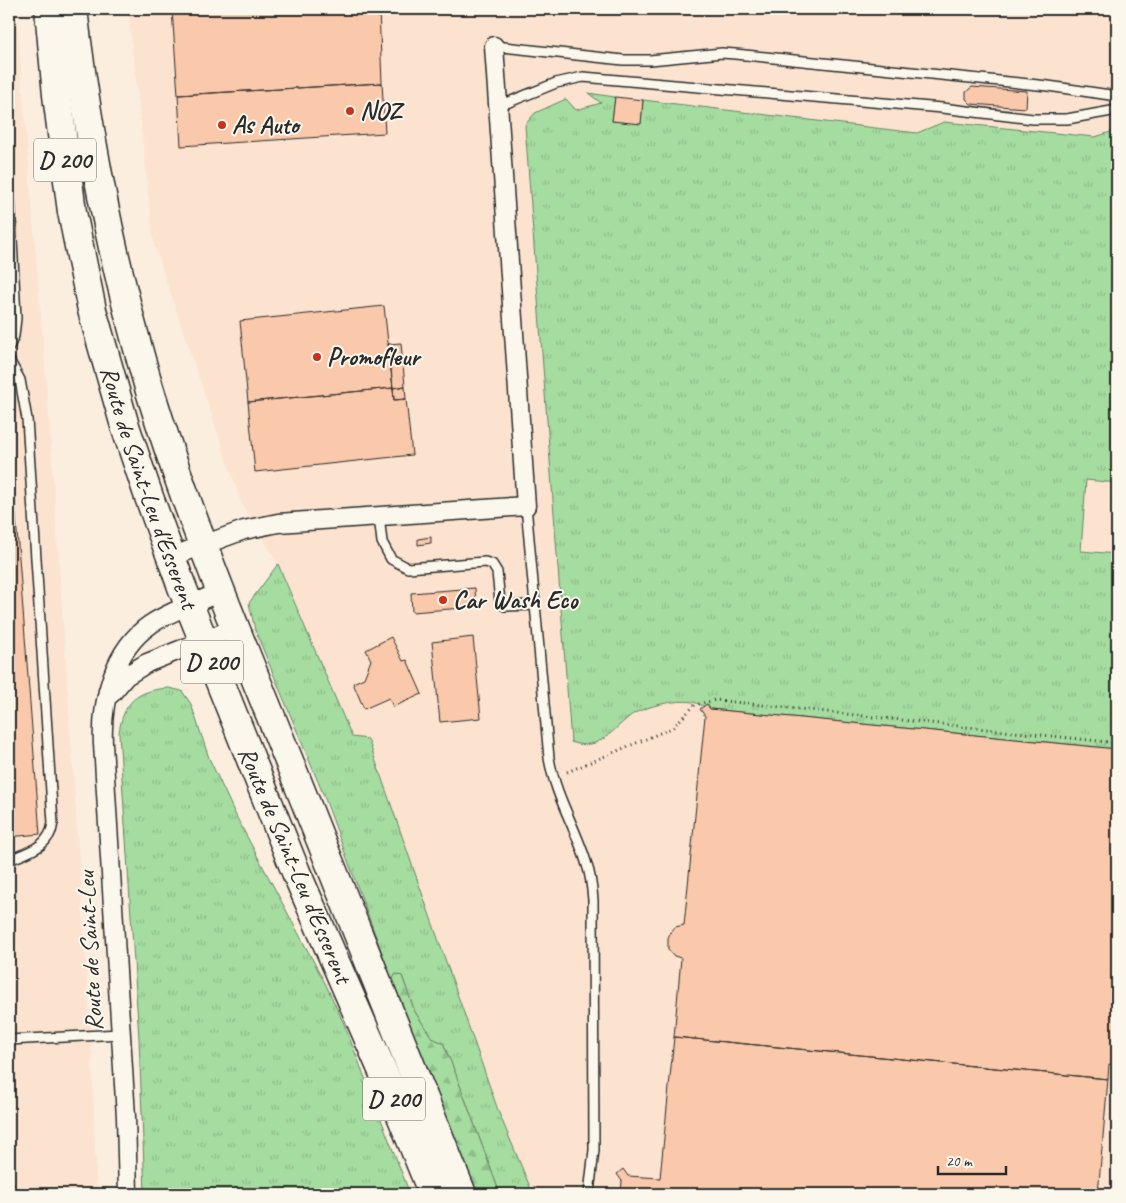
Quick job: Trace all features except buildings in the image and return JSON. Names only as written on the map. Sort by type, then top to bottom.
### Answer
[{"type":"main road","name":"Route de Saint-Leu d'Esserent","points":[[49,9],[69,191],[84,272],[117,402],[148,496],[189,605],[296,872],[387,1081],[433,1194]]},
{"type":"main road","name":"Route de Saint-Leu d'Esserent","points":[[73,9],[80,70],[94,157],[120,279],[150,390],[221,592],[462,1194]]},
{"type":"street","points":[[171,557],[244,530],[278,522],[526,506],[494,46]]},
{"type":"street","name":"Route de Saint-Leu","points":[[128,1194],[103,744],[105,705],[116,669],[128,646],[151,625],[173,612],[221,592]]},
{"type":"street","name":"Route de Saint-Leu","points":[[105,705],[118,684],[134,670],[235,628]]},
{"type":"lane","points":[[494,46],[630,60],[722,53],[735,54],[1048,86],[1117,96]]},
{"type":"lane","points":[[499,106],[556,83],[583,77],[942,108],[1032,119],[1067,119],[1117,110]]},
{"type":"lane","points":[[9,192],[16,318],[14,336],[9,347]]},
{"type":"lane","points":[[9,360],[20,380],[27,419],[53,823],[48,839],[42,845],[9,860]]},
{"type":"lane","points":[[526,506],[552,778],[565,813],[583,852],[588,868],[593,900],[594,1150],[589,1194]]},
{"type":"lane","points":[[379,516],[382,542],[391,559],[408,568],[485,562],[492,564],[497,572],[500,602],[505,606],[535,605]]},
{"type":"lane","points":[[9,1040],[120,1034]]},
{"type":"lane","points":[[9,1187],[9,1194]]},
{"type":"path","points":[[552,778],[672,728],[695,705],[715,700],[1117,743]]},
{"type":"shaded area","points":[[9,9],[16,9],[48,403],[91,1036],[97,1194],[9,1194]]},
{"type":"shaded area","points":[[128,9],[1117,9],[1117,1194],[533,1194],[499,1113],[352,737],[278,564],[241,502],[154,245]]},
{"type":"green space","points":[[588,93],[615,97],[612,121],[641,123],[643,100],[917,133],[944,122],[1095,137],[1117,130],[1117,483],[1086,480],[1081,551],[1117,554],[1117,749],[710,709],[686,701],[662,704],[639,711],[598,742],[581,745],[571,742],[525,125],[535,113],[566,99],[576,110],[601,103]]},
{"type":"green space","points":[[278,564],[352,737],[368,739],[499,1113],[533,1194],[500,1194],[443,1043],[432,1038],[415,1012],[402,976],[396,974],[392,980],[324,796],[255,630],[249,603]]},
{"type":"green space","points":[[169,688],[182,691],[191,704],[209,758],[237,818],[326,985],[344,1024],[410,1194],[145,1194],[139,1038],[119,733],[124,713],[134,700],[148,692]]},
{"type":"green space","points":[[396,974],[402,976],[415,1012],[432,1038],[443,1043],[500,1194],[475,1194],[392,980]]},
{"type":"place","name":"NOZ","points":[[350,111]]},
{"type":"place","name":"As Auto","points":[[222,125]]},
{"type":"place","name":"Promofleur","points":[[317,357]]},
{"type":"place","name":"Car Wash Eco","points":[[443,600]]}]
